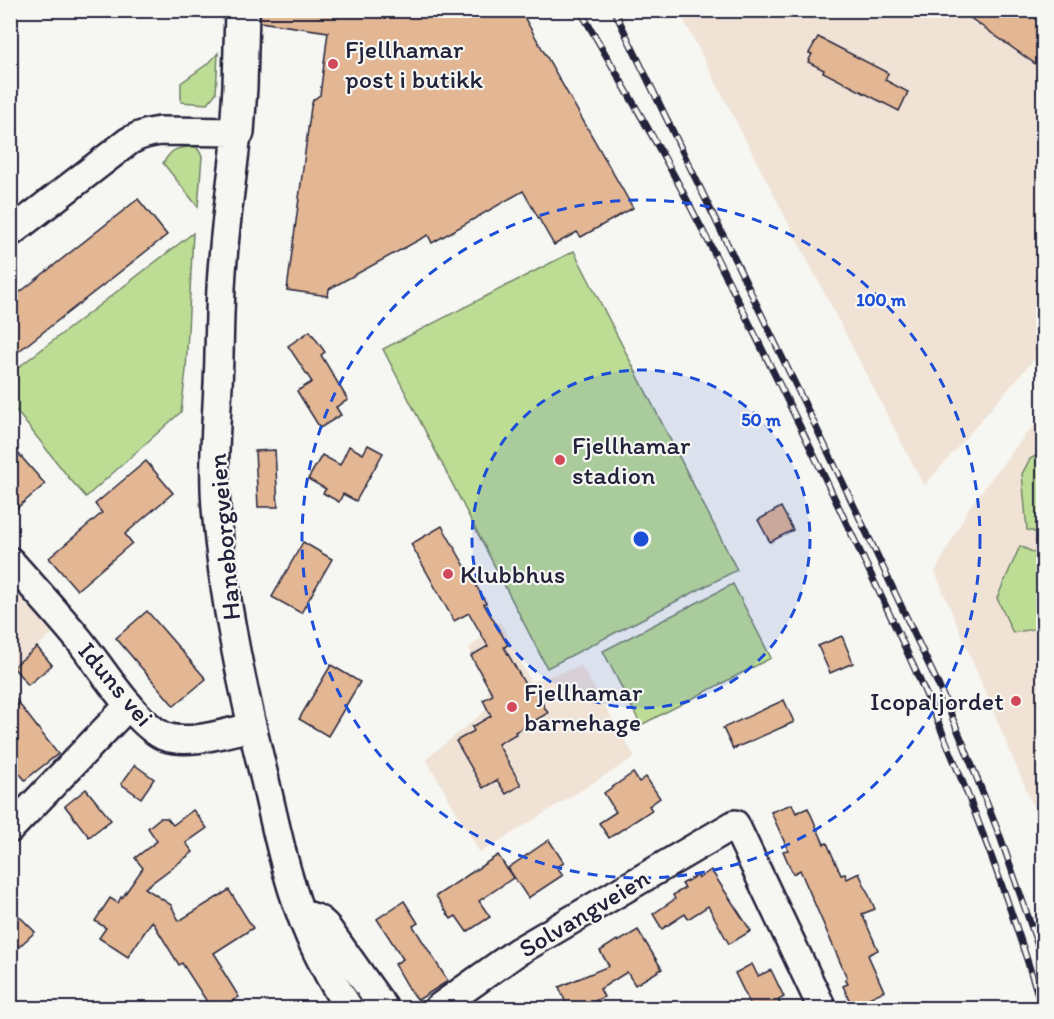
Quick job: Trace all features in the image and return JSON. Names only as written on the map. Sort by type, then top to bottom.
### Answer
[{"type":"main road","name":"Haneborgveien","points":[[237,132],[242,10]]},
{"type":"street","points":[[10,232],[118,149],[139,136],[160,131],[237,132]]},
{"type":"street","name":"Haneborgveien","points":[[237,132],[221,282],[215,463],[216,509],[228,604],[252,727],[282,849],[302,916],[328,973],[349,1008]]},
{"type":"street","name":"Iduns vei","points":[[10,561],[81,642],[129,705],[149,727],[165,736],[196,738],[252,727]]},
{"type":"street","points":[[10,829],[129,705]]},
{"type":"street","name":"Solvangveien","points":[[438,1008],[518,952],[735,824],[822,1008]]},
{"type":"street","points":[[302,916],[319,919],[326,925],[384,1008]]},
{"type":"shaded area","points":[[679,11],[1043,11],[1043,349],[924,486]]},
{"type":"shaded area","name":"Icopaljordet","points":[[1043,418],[1043,830],[935,572],[968,509],[1025,435]]},
{"type":"shaded area","points":[[10,573],[59,628],[11,669],[10,669]]},
{"type":"shaded area","points":[[500,622],[531,682],[581,666],[635,757],[480,853],[426,759],[485,711],[488,690],[469,648]]},
{"type":"green space","points":[[218,53],[216,93],[207,104],[181,102],[181,83],[210,62]]},
{"type":"green space","points":[[196,146],[202,156],[198,207],[163,163],[176,149]]},
{"type":"green space","points":[[193,233],[186,370],[181,412],[86,497],[11,404],[11,373]]},
{"type":"green space","name":"Fjellhamar stadion","points":[[574,251],[737,570],[547,668],[383,349]]},
{"type":"green space","points":[[1043,452],[1043,534],[1027,530],[1022,474],[1030,459]]},
{"type":"green space","points":[[1020,546],[1043,557],[1043,627],[1013,633],[997,598]]},
{"type":"green space","points":[[733,584],[771,658],[641,725],[603,651]]},
{"type":"building","points":[[261,10],[520,10],[633,208],[581,237],[577,232],[554,245],[523,191],[432,243],[428,235],[329,289],[328,296],[287,290],[311,107],[313,100],[320,95],[328,32],[260,22]]},
{"type":"building","points":[[959,10],[1044,10],[1044,70]]},
{"type":"building","points":[[818,37],[888,73],[885,80],[908,92],[899,111],[808,62],[812,54],[809,53]]},
{"type":"building","points":[[138,199],[167,235],[10,358],[10,300]]},
{"type":"building","points":[[310,331],[325,352],[321,355],[348,400],[336,407],[341,415],[320,428],[297,391],[312,382],[288,346]]},
{"type":"building","points":[[10,444],[45,484],[10,514]]},
{"type":"building","points":[[368,445],[383,453],[356,501],[343,494],[339,502],[323,493],[326,489],[308,479],[322,455],[340,465],[349,446],[363,454]]},
{"type":"building","points":[[275,450],[278,507],[258,507],[255,451]]},
{"type":"building","points":[[146,461],[173,493],[125,534],[132,543],[77,590],[49,558],[102,513],[95,504]]},
{"type":"building","points":[[781,507],[793,530],[770,542],[758,520]]},
{"type":"building","points":[[442,526],[486,603],[484,604],[508,645],[504,647],[530,693],[535,691],[548,713],[498,744],[521,785],[506,794],[497,780],[483,788],[456,741],[474,731],[472,727],[491,716],[483,700],[493,695],[471,656],[488,646],[469,613],[454,621],[411,544]]},
{"type":"building","points":[[303,542],[332,559],[301,613],[272,597]]},
{"type":"building","points":[[147,611],[206,679],[174,706],[116,638]]},
{"type":"building","points":[[842,636],[853,663],[830,673],[818,646]]},
{"type":"building","points":[[37,647],[52,665],[28,685],[13,667]]},
{"type":"building","points":[[331,665],[360,682],[328,736],[299,719]]},
{"type":"building","points":[[10,692],[58,754],[25,780],[10,762]]},
{"type":"building","points":[[784,700],[794,722],[733,749],[723,728]]},
{"type":"building","points":[[135,765],[154,779],[141,798],[121,784]]},
{"type":"building","points":[[633,773],[639,782],[646,777],[660,798],[649,806],[652,810],[609,838],[599,823],[616,812],[604,793]]},
{"type":"building","points":[[86,789],[111,820],[89,837],[65,806]]},
{"type":"building","points":[[792,804],[796,813],[808,808],[841,875],[845,874],[847,879],[859,873],[875,909],[862,914],[878,950],[868,955],[884,991],[852,1006],[843,986],[848,984],[845,979],[847,978],[800,870],[793,874],[783,851],[788,850],[771,812]]},
{"type":"building","points":[[193,810],[207,828],[186,843],[193,852],[145,888],[171,905],[179,921],[229,890],[253,928],[214,953],[239,997],[221,1008],[211,1008],[182,963],[179,965],[152,921],[128,957],[99,938],[106,928],[95,921],[110,898],[118,903],[143,868],[135,858],[157,841],[148,828],[160,818],[167,818],[173,825]]},
{"type":"building","points":[[549,840],[564,863],[557,867],[563,875],[528,898],[508,868]]},
{"type":"building","points":[[498,855],[513,878],[479,901],[490,917],[467,932],[456,916],[451,919],[436,896]]},
{"type":"building","points":[[711,870],[751,931],[729,944],[708,906],[688,919],[685,914],[662,929],[653,914],[675,899],[673,895],[685,888],[682,884],[697,875],[699,878]]},
{"type":"building","points":[[404,901],[418,923],[413,926],[448,981],[418,1000],[395,964],[403,959],[377,919]]},
{"type":"building","points":[[10,907],[35,932],[10,955]]},
{"type":"building","points":[[638,930],[662,969],[635,985],[627,972],[600,989],[604,997],[595,1001],[598,1008],[568,1008],[559,987],[609,966],[600,951]]},
{"type":"building","points":[[752,964],[758,976],[771,970],[784,997],[778,1000],[783,1008],[752,1008],[735,973]]},
{"type":"railway","points":[[580,10],[661,151],[704,233],[824,476],[900,638],[942,731],[973,809],[1017,928],[1042,1008]]},
{"type":"railway","points":[[614,10],[938,684],[1001,839],[1044,963]]},
{"type":"place","name":"Fjellhamar post i butikk","points":[[333,64]]},
{"type":"place","name":"Fjellhamar stadion","points":[[560,460]]},
{"type":"place","name":"Klubbhus","points":[[448,574]]},
{"type":"place","name":"Icopaljordet","points":[[1016,701]]},
{"type":"place","name":"Fjellhamar barnehage","points":[[512,707]]}]
